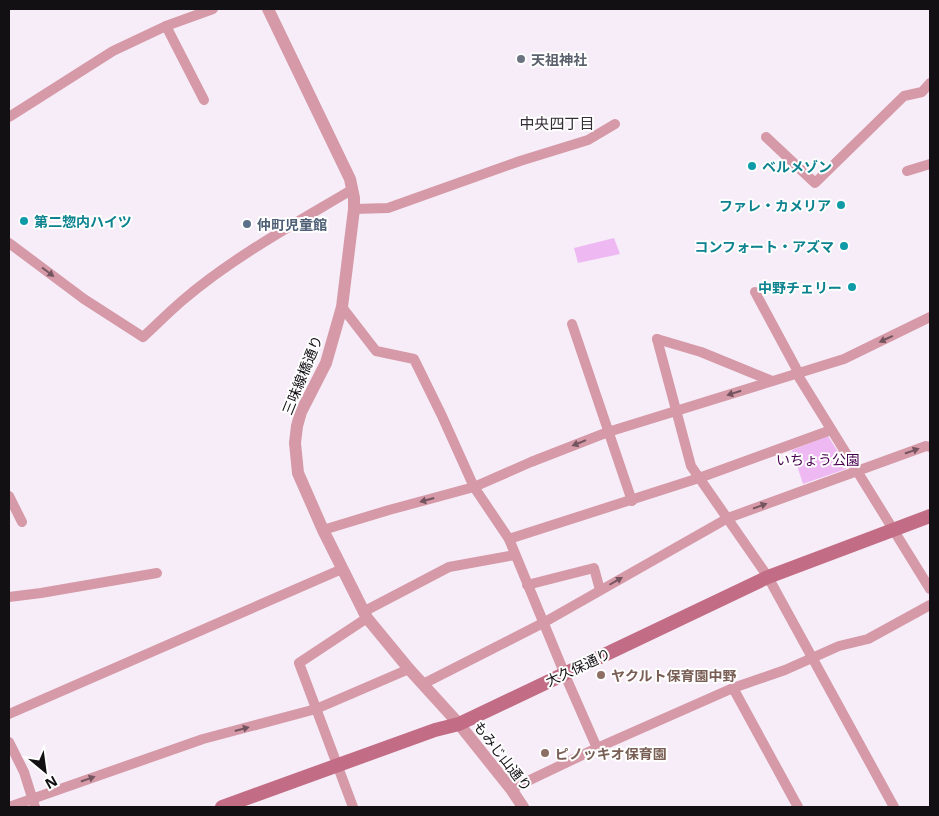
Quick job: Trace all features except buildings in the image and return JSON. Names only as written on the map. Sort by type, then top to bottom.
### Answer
[{"type":"main road","name":"大久保通り","points":[[224,807],[435,730],[459,724],[768,577],[930,516]]},
{"type":"street","points":[[9,117],[113,51],[166,26],[213,9]]},
{"type":"street","name":"三味線橋通り","points":[[268,9],[344,165],[353,189],[354,209],[342,307],[326,363],[301,412],[297,426],[295,443],[298,473],[323,530],[365,615],[409,669],[459,724]]},
{"type":"street","points":[[166,26],[204,100]]},
{"type":"street","points":[[766,137],[815,183],[904,96],[922,92],[930,83]]},
{"type":"street","points":[[354,209],[388,208],[520,161],[588,140],[615,124]]},
{"type":"street","points":[[907,170],[930,164]]},
{"type":"street","points":[[9,243],[84,299],[143,337],[183,300],[216,274],[297,220],[353,189]]},
{"type":"street","points":[[755,292],[796,368],[797,374],[930,589]]},
{"type":"street","points":[[342,307],[376,351],[414,359],[474,487],[509,539],[597,748]]},
{"type":"street","points":[[323,530],[474,487],[608,432],[844,359],[930,317]]},
{"type":"street","points":[[572,324],[632,501]]},
{"type":"street","points":[[772,381],[701,352],[657,339],[691,466],[768,577],[894,807]]},
{"type":"street","points":[[509,539],[632,501],[831,430]]},
{"type":"street","points":[[423,684],[543,623],[728,518],[856,470],[926,446],[930,447]]},
{"type":"street","points":[[9,496],[22,522]]},
{"type":"street","points":[[353,807],[299,663],[365,615],[449,567],[515,555]]},
{"type":"street","points":[[9,714],[342,568]]},
{"type":"street","points":[[527,585],[594,568],[600,590]]},
{"type":"street","points":[[9,597],[157,573]]},
{"type":"street","points":[[511,788],[733,688],[785,670],[839,646],[868,639],[930,605]]},
{"type":"street","points":[[9,807],[33,803],[203,739],[316,709],[409,669]]},
{"type":"street","points":[[733,688],[798,807]]},
{"type":"street","name":"もみじ山通り","points":[[459,724],[511,788],[523,807]]},
{"type":"street","points":[[9,742],[24,772],[33,803]]},
{"type":"green space","points":[[614,238],[620,254],[578,263],[574,248]]},
{"type":"green space","name":"いちょう公園","points":[[828,436],[847,466],[846,469],[803,484],[792,450]]},
{"type":"place","name":"天祖神社","points":[[521,59]]},
{"type":"place","name":"ベルメゾン","points":[[752,166]]},
{"type":"place","name":"ファレ・カメリア","points":[[841,205]]},
{"type":"place","name":"第二惣内ハイツ","points":[[24,221]]},
{"type":"place","name":"仲町児童館","points":[[247,224]]},
{"type":"place","name":"コンフォート・アズマ","points":[[844,246]]},
{"type":"place","name":"中野チェリー","points":[[852,287]]},
{"type":"place","name":"ヤクルト保育園中野","points":[[601,675]]},
{"type":"place","name":"ピノッキオ保育園","points":[[545,753]]},
{"type":"district","name":"中央四丁目","points":[[557,123]]}]
